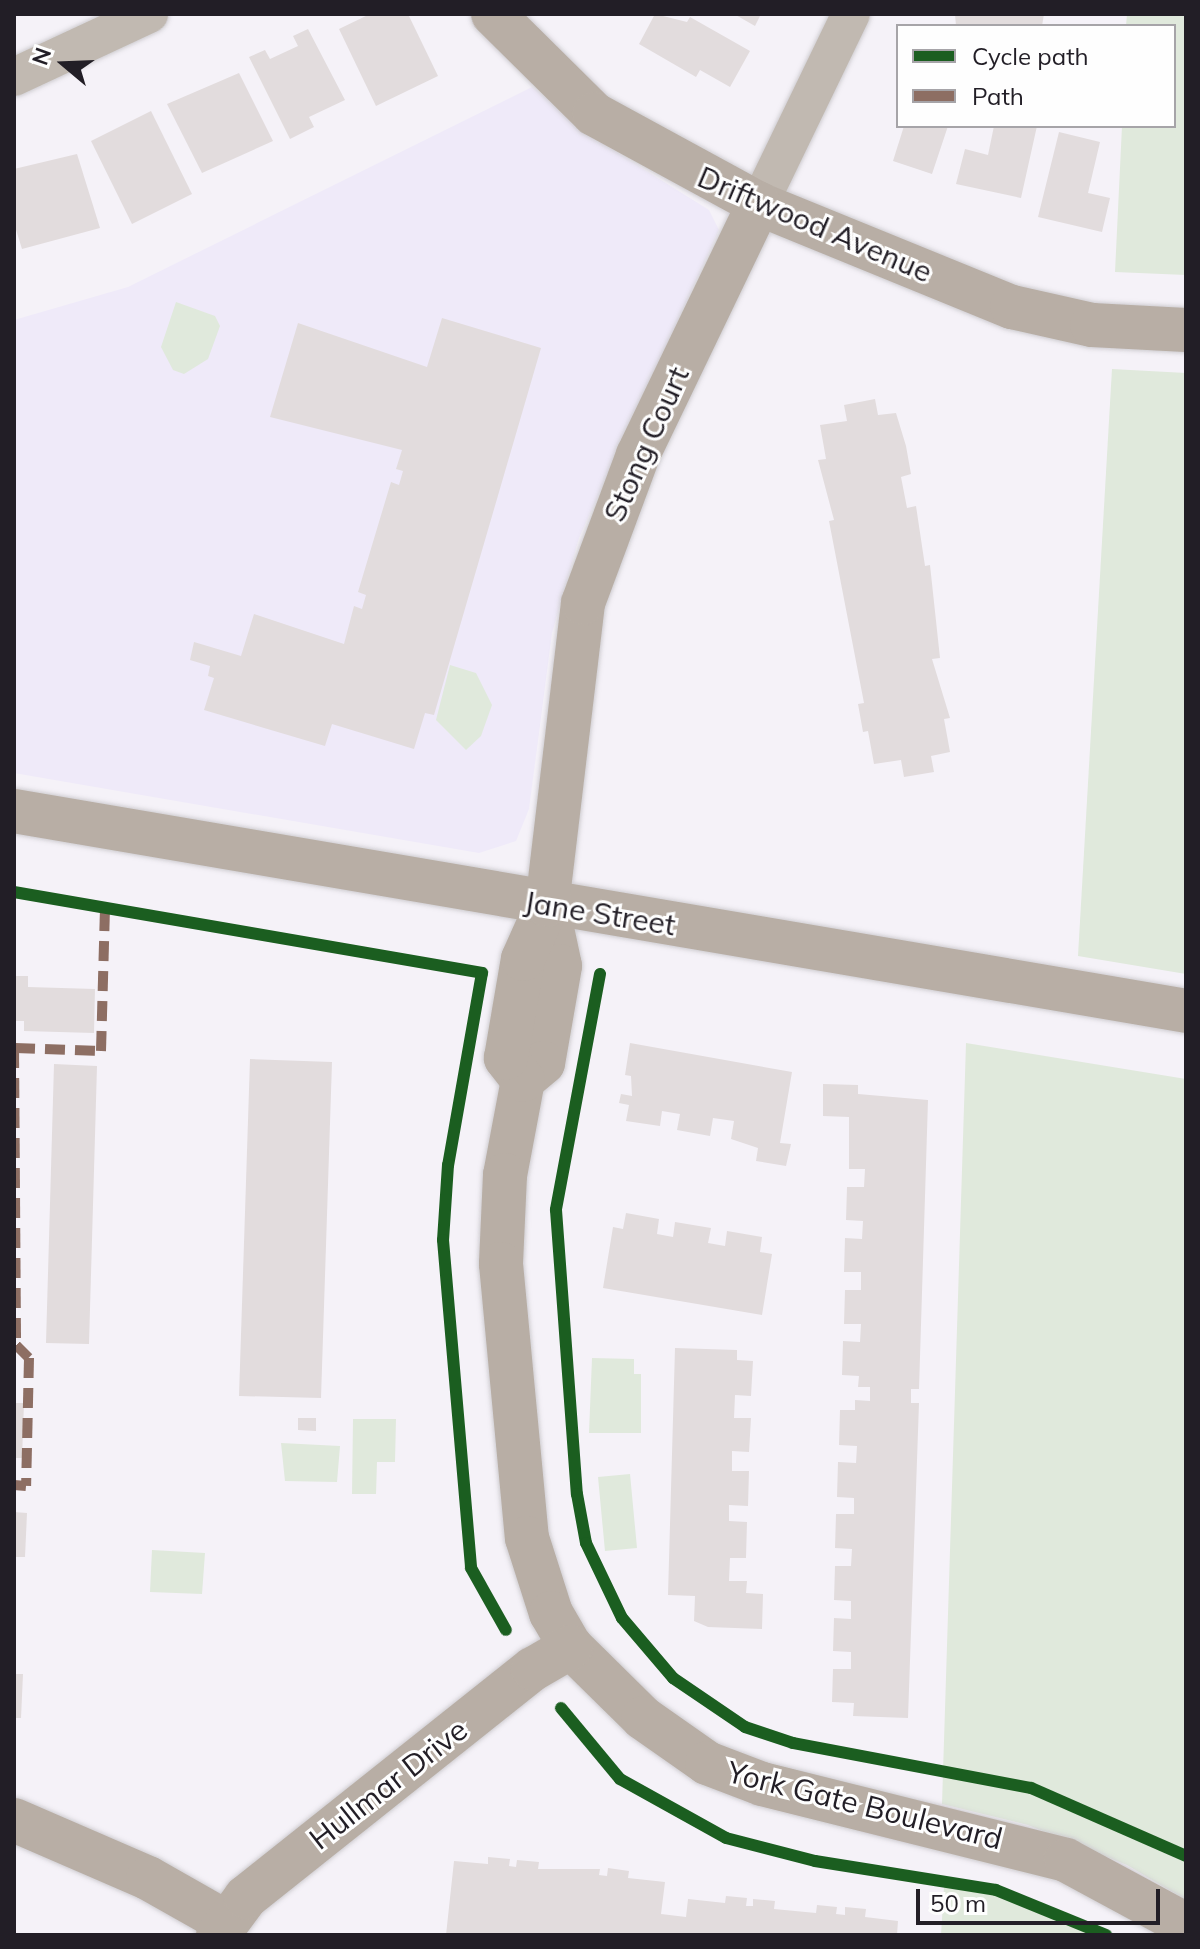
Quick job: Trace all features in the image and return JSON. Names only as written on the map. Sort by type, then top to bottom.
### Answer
[{"type":"street","points":[[14,77],[149,14]]},
{"type":"street","name":"Driftwood Avenue","points":[[493,14],[594,114],[759,204],[1025,311],[1092,325],[1186,330]]},
{"type":"street","name":"Stong Court","points":[[547,905],[583,603],[638,455],[851,14]]},
{"type":"street","name":"Jane Street","points":[[14,811],[547,905],[1186,1011]]},
{"type":"street","name":"York Gate Boulevard","points":[[547,905],[560,966],[543,1063],[523,1080],[501,1218],[505,1325],[527,1538],[551,1613],[571,1647],[643,1718],[707,1763],[762,1784],[1066,1860],[1186,1925]]},
{"type":"street","name":"Hullmar Drive","points":[[221,1928],[246,1897],[517,1681],[571,1647]]},
{"type":"street","points":[[14,1820],[148,1878],[221,1928]]},
{"type":"shaded area","points":[[1127,14],[1186,14],[1186,275],[1115,272],[1122,128],[1176,128],[1176,24],[1126,24]]},
{"type":"shaded area","points":[[532,87],[605,145],[709,210],[719,230],[579,538],[552,633],[529,809],[516,841],[479,853],[14,773],[14,320],[128,287]]},
{"type":"shaded area","points":[[176,302],[215,316],[220,326],[208,359],[184,374],[173,370],[161,347]]},
{"type":"shaded area","points":[[1112,369],[1186,373],[1186,974],[1078,956]]},
{"type":"shaded area","points":[[450,665],[476,673],[492,705],[481,736],[466,750],[436,720]]},
{"type":"shaded area","points":[[966,1043],[1186,1079],[1186,1900],[1127,1865],[1028,1825],[942,1804]]},
{"type":"shaded area","points":[[592,1358],[634,1359],[634,1374],[641,1374],[641,1433],[589,1433]]},
{"type":"shaded area","points":[[353,1419],[396,1419],[395,1462],[377,1462],[376,1494],[352,1494]]},
{"type":"shaded area","points":[[281,1443],[340,1446],[337,1482],[285,1481]]},
{"type":"shaded area","points":[[630,1474],[637,1548],[605,1551],[598,1477]]},
{"type":"shaded area","points":[[152,1550],[205,1553],[202,1594],[150,1592]]},
{"type":"shaded area","points":[[944,1887],[1005,1897],[1097,1935],[941,1935]]},
{"type":"building","points":[[370,14],[408,14],[438,76],[376,106],[339,29]]},
{"type":"building","points":[[655,14],[687,22],[690,17],[750,51],[730,87],[700,70],[696,77],[639,44]]},
{"type":"building","points":[[734,14],[761,14],[755,26]]},
{"type":"building","points":[[955,14],[1044,14],[1042,24],[956,24]]},
{"type":"building","points":[[308,29],[345,100],[309,117],[314,127],[290,139],[249,57],[265,50],[270,59],[298,46],[293,36]]},
{"type":"building","points":[[239,73],[273,141],[202,173],[167,104]]},
{"type":"building","points":[[151,111],[192,194],[132,224],[91,141]]},
{"type":"building","points":[[903,128],[947,128],[932,174],[893,161]]},
{"type":"building","points":[[994,128],[1037,128],[1021,198],[956,184],[965,149],[988,155]]},
{"type":"building","points":[[1059,132],[1100,142],[1088,193],[1110,198],[1102,232],[1038,217]]},
{"type":"building","points":[[77,154],[100,228],[22,249],[14,223],[14,169]]},
{"type":"building","points":[[442,318],[541,348],[434,715],[425,713],[414,749],[332,724],[325,746],[204,710],[214,678],[208,676],[210,666],[190,660],[194,642],[241,656],[254,614],[344,644],[354,606],[362,609],[366,595],[358,592],[391,482],[399,485],[403,471],[396,469],[402,450],[270,417],[298,323],[427,367]]},
{"type":"building","points":[[875,399],[878,415],[896,413],[906,446],[911,474],[901,477],[907,508],[916,506],[925,566],[930,565],[940,658],[932,659],[950,718],[944,719],[950,752],[931,756],[934,772],[904,777],[901,760],[874,764],[868,731],[863,732],[858,704],[864,703],[829,521],[834,520],[818,460],[826,459],[820,425],[847,421],[844,405]]},
{"type":"building","points":[[14,976],[28,976],[28,987],[95,989],[94,1033],[24,1031],[24,1021],[14,1021]]},
{"type":"building","points":[[630,1043],[792,1072],[780,1143],[791,1144],[786,1166],[756,1161],[758,1148],[731,1139],[734,1121],[713,1118],[710,1136],[677,1130],[680,1114],[662,1111],[660,1126],[626,1121],[629,1105],[619,1103],[621,1094],[632,1096],[631,1076],[625,1075]]},
{"type":"building","points":[[250,1059],[332,1062],[321,1398],[239,1396]]},
{"type":"building","points":[[54,1064],[97,1066],[89,1344],[46,1343]]},
{"type":"building","points":[[823,1084],[858,1085],[858,1094],[928,1100],[919,1389],[911,1389],[911,1403],[919,1403],[908,1718],[853,1716],[854,1703],[832,1702],[833,1669],[851,1669],[851,1652],[833,1651],[834,1618],[851,1619],[851,1601],[834,1600],[835,1566],[851,1566],[852,1549],[835,1548],[836,1514],[854,1514],[854,1498],[837,1497],[838,1462],[856,1463],[857,1446],[839,1445],[840,1410],[855,1410],[855,1400],[870,1401],[870,1387],[858,1387],[859,1376],[842,1375],[843,1341],[860,1342],[861,1324],[844,1324],[845,1290],[861,1290],[861,1272],[844,1272],[845,1238],[862,1239],[863,1221],[846,1220],[847,1187],[864,1187],[865,1169],[849,1169],[849,1117],[823,1116]]},
{"type":"building","points":[[626,1213],[659,1219],[657,1234],[673,1237],[675,1222],[711,1228],[708,1243],[725,1246],[727,1231],[762,1237],[760,1252],[772,1254],[762,1315],[603,1288],[613,1227],[623,1229]]},
{"type":"building","points":[[675,1348],[737,1350],[737,1360],[753,1361],[751,1396],[735,1395],[734,1418],[751,1418],[749,1452],[732,1451],[732,1471],[749,1471],[748,1506],[729,1505],[729,1521],[747,1522],[746,1558],[730,1558],[729,1581],[747,1581],[746,1593],[763,1594],[762,1629],[708,1627],[694,1621],[695,1596],[668,1595]]},
{"type":"building","points":[[14,1403],[24,1403],[22,1458],[14,1458]]},
{"type":"building","points":[[298,1418],[316,1418],[316,1431],[298,1430]]},
{"type":"building","points":[[14,1512],[27,1513],[25,1557],[14,1557]]},
{"type":"building","points":[[14,1674],[23,1674],[21,1718],[14,1718]]},
{"type":"building","points":[[488,1857],[510,1859],[509,1866],[516,1867],[517,1860],[539,1862],[538,1869],[600,1869],[599,1875],[607,1876],[608,1868],[629,1871],[628,1878],[665,1882],[661,1914],[686,1917],[688,1899],[725,1903],[726,1896],[747,1898],[746,1906],[753,1906],[753,1899],[775,1901],[774,1909],[816,1913],[817,1905],[837,1907],[836,1914],[845,1915],[845,1907],[866,1909],[865,1917],[898,1921],[897,1935],[446,1935],[454,1861],[488,1864]]},
{"type":"marked path","points":[[15,1048],[101,1051],[105,908]]},
{"type":"marked path","points":[[14,1048],[16,1345],[29,1358],[26,1486],[14,1485]]},
{"type":"cycle path","points":[[14,892],[482,973],[448,1165],[443,1240],[471,1568],[506,1630]]},
{"type":"cycle path","points":[[600,974],[556,1210],[577,1494],[586,1543],[622,1618],[673,1678],[745,1727],[793,1743],[1031,1788],[1186,1856]]},
{"type":"cycle path","points":[[561,1708],[620,1779],[726,1838],[815,1861],[996,1890],[1106,1935]]}]
